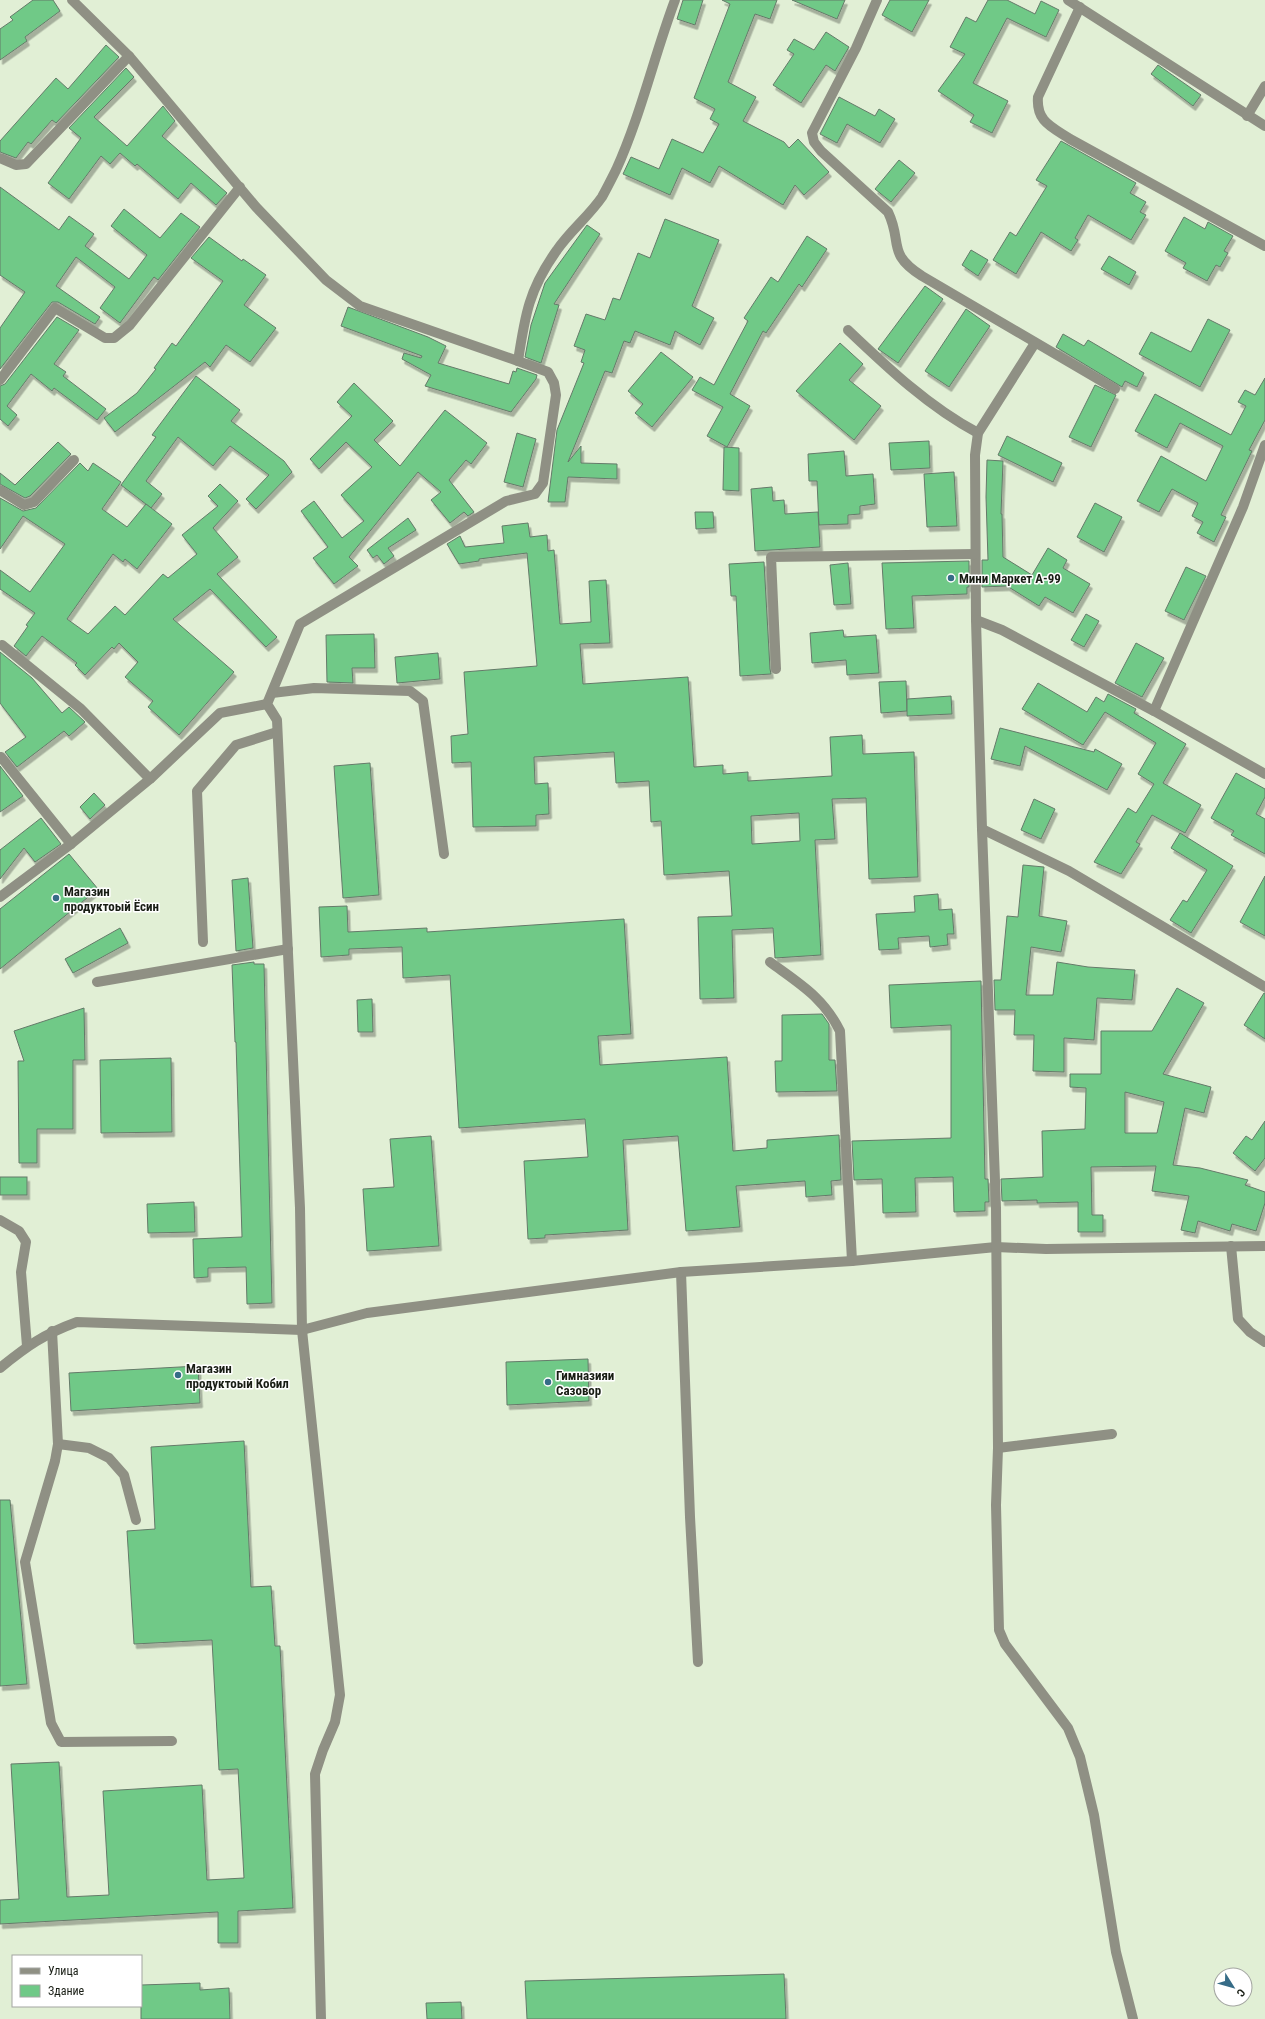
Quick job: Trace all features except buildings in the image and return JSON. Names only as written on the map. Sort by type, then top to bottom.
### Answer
[{"type":"street","points":[[72,0],[129,56],[240,187],[326,280],[360,306],[548,372],[554,383],[556,395],[543,483],[535,494],[506,500],[300,624],[267,704]]},
{"type":"street","points":[[518,361],[525,315],[532,294],[557,250],[602,197],[616,170],[630,136],[675,0]]},
{"type":"street","points":[[877,0],[856,48],[812,133],[814,142],[821,151],[888,212],[894,224],[897,251],[905,263],[918,273],[1115,390]]},
{"type":"street","points":[[1068,0],[1247,116],[1265,126]]},
{"type":"street","points":[[1080,7],[1038,97],[1038,112],[1042,118],[1047,124],[1077,142],[1265,246]]},
{"type":"street","points":[[0,158],[16,165],[26,164],[129,56]]},
{"type":"street","points":[[1247,116],[1265,86]]},
{"type":"street","points":[[0,380],[55,308],[104,338],[114,338],[130,325],[240,187]]},
{"type":"street","points":[[848,330],[878,359],[927,400],[978,433]]},
{"type":"street","points":[[1034,343],[978,433],[975,455],[976,620],[996,1247],[998,1448],[996,1505],[999,1630],[1005,1644],[1068,1728],[1080,1757],[1094,1815],[1116,1952],[1132,2019]]},
{"type":"street","points":[[1154,711],[1243,507],[1265,445]]},
{"type":"street","points":[[0,490],[24,505],[34,502],[74,460]]},
{"type":"street","points":[[776,669],[771,557],[975,554]]},
{"type":"street","points":[[976,620],[1002,630],[1154,711],[1265,774]]},
{"type":"street","points":[[2,644],[81,709],[150,779]]},
{"type":"street","points":[[272,693],[314,688],[410,691],[423,701],[444,854]]},
{"type":"street","points":[[2,893],[71,844],[150,779],[220,713],[267,704]]},
{"type":"street","points":[[267,704],[277,720],[300,1208],[302,1330],[340,1695],[335,1722],[315,1774],[321,2019]]},
{"type":"street","points":[[203,942],[197,791],[236,745],[277,732]]},
{"type":"street","points":[[1,756],[71,844]]},
{"type":"street","points":[[982,829],[1069,871],[1265,987]]},
{"type":"street","points":[[97,982],[288,949]]},
{"type":"street","points":[[770,962],[811,992],[831,1013],[840,1031],[852,1261]]},
{"type":"street","points":[[0,1220],[19,1231],[26,1242],[21,1272],[27,1346]]},
{"type":"street","points":[[1232,1246],[1238,1319],[1250,1332],[1265,1342]]},
{"type":"street","points":[[0,1368],[27,1346],[52,1331],[77,1322],[302,1330],[367,1312],[681,1272],[852,1261],[996,1247],[1046,1249],[1265,1246]]},
{"type":"street","points":[[681,1272],[690,1517],[698,1662]]},
{"type":"street","points":[[52,1331],[58,1444],[55,1461],[25,1562],[51,1723],[62,1742],[172,1741]]},
{"type":"street","points":[[998,1448],[1112,1434]]},
{"type":"street","points":[[58,1444],[89,1448],[109,1458],[124,1475],[136,1520]]},
{"type":"place","name":"Мини Маркет А-99","points":[[951,578]]},
{"type":"place","name":"Магазин продуктоый Ёсин","points":[[56,898]]},
{"type":"place","name":"Магазин продуктоый Кобил","points":[[178,1375]]},
{"type":"place","name":"Гимназияи Сазовор","points":[[548,1382]]}]
